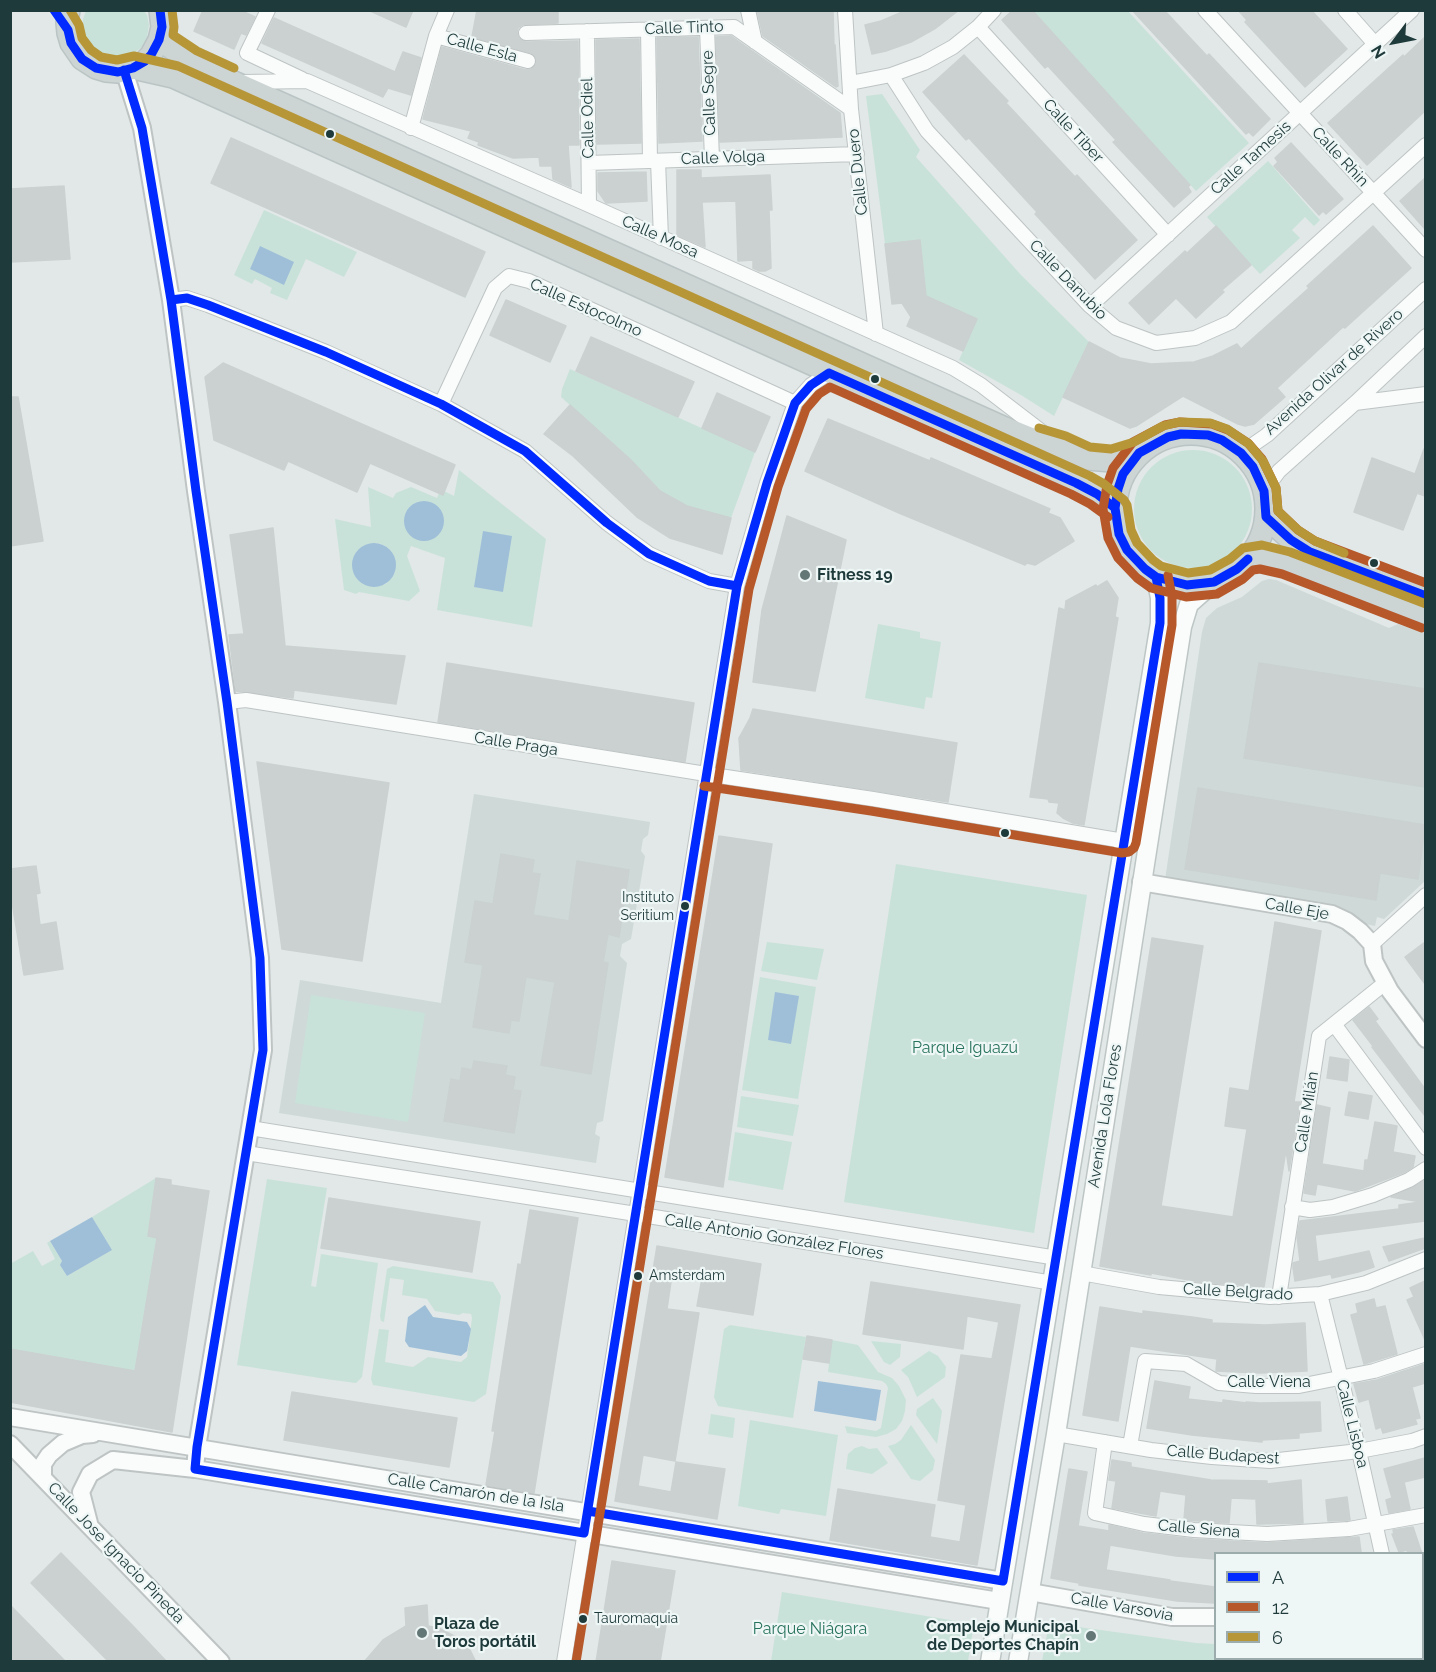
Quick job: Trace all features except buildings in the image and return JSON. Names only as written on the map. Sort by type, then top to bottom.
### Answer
[{"type":"main road","points":[[54,10],[68,20],[71,43],[82,59],[96,68],[118,72],[145,61],[151,55],[159,40],[162,27],[160,10]]},
{"type":"main road","points":[[159,40],[190,62],[1037,441],[1063,448],[1087,459],[1113,460],[1139,453],[1168,437],[1181,434],[1208,435],[1222,440],[1241,453],[1253,467],[1264,491],[1266,517],[1262,536],[1248,559],[1237,570],[1214,582],[1187,585],[1156,577],[1127,550],[1119,534],[1115,508],[1118,489],[1124,474],[1139,453]]},
{"type":"main road","points":[[129,69],[173,77],[1076,483],[1097,494],[1115,508]]},
{"type":"main road","points":[[1266,517],[1291,540],[1310,552],[1425,596]]},
{"type":"main road","points":[[1248,559],[1260,557],[1286,562],[1425,617]]},
{"type":"main road","name":"Avenida Lola Flores","points":[[990,1662],[1160,623],[1160,598],[1156,577]]},
{"type":"main road","name":"Avenida Lola Flores","points":[[1018,1662],[1056,1434],[1183,621],[1189,604],[1214,582]]},
{"type":"street","points":[[268,10],[247,53],[307,81]]},
{"type":"street","name":"Calle Esla","points":[[411,128],[436,36],[447,10]]},
{"type":"street","points":[[748,10],[755,42]]},
{"type":"street","name":"Calle Duero","points":[[845,10],[851,109],[876,334]]},
{"type":"street","points":[[850,83],[891,75],[924,63],[953,47],[978,27],[994,10]]},
{"type":"street","name":"Calle Rhin","points":[[1205,10],[1425,250]]},
{"type":"street","points":[[1345,10],[1375,44]]},
{"type":"street","name":"Calle Tamesis","points":[[1090,306],[1412,10]]},
{"type":"street","name":"Calle Tinto","points":[[526,33],[734,27],[851,109]]},
{"type":"street","name":"Calle Tíber","points":[[978,27],[1168,234]]},
{"type":"street","name":"Calle Segre","points":[[706,28],[712,159]]},
{"type":"street","points":[[648,29],[654,161],[661,238]]},
{"type":"street","name":"Calle Odiel","points":[[586,31],[589,205]]},
{"type":"street","name":"Calle Esla","points":[[436,36],[528,61]]},
{"type":"street","points":[[129,69],[142,128],[171,300],[196,491],[228,702],[261,958],[263,1050],[195,1469]]},
{"type":"street","name":"Calle Danubio","points":[[891,75],[927,130],[1090,306],[1116,328],[1156,343],[1195,338],[1231,322],[1425,145]]},
{"type":"street","name":"Calle Mosa","points":[[236,83],[307,81],[589,205],[953,368],[981,385],[1063,448]]},
{"type":"street","name":"Calle Volga","points":[[589,163],[857,154]]},
{"type":"street","name":"Calle Estocolmo","points":[[441,404],[495,288],[510,276],[529,281],[795,403]]},
{"type":"street","name":"Avenida Olivar de Rivero","points":[[1241,453],[1267,435],[1425,289]]},
{"type":"street","points":[[171,300],[187,298],[208,304],[326,352],[441,404],[525,451],[607,523],[649,554],[709,581],[737,586]]},
{"type":"street","points":[[1264,491],[1279,471],[1425,336]]},
{"type":"street","points":[[564,1662],[737,586],[767,483],[795,403],[811,384],[829,373]]},
{"type":"street","points":[[1355,403],[1425,394]]},
{"type":"street","name":"Calle Praga","points":[[228,702],[246,700],[1124,841]]},
{"type":"street","name":"Calle Eje","points":[[1141,882],[1332,914],[1347,921],[1372,944]]},
{"type":"street","points":[[1425,895],[1372,944],[1374,961],[1385,982],[1425,1039]]},
{"type":"street","name":"Calle Milán","points":[[1279,1297],[1319,1036],[1385,982]]},
{"type":"street","points":[[1335,1024],[1425,1148]]},
{"type":"street","name":"Calle Antonio González Flores","points":[[250,1128],[1057,1258]]},
{"type":"street","name":"Calle Antonio González Flores","points":[[246,1153],[636,1214],[1053,1284]]},
{"type":"street","points":[[1292,1206],[1310,1210],[1333,1207],[1373,1195],[1409,1180],[1425,1169]]},
{"type":"street","name":"Calle Belgrado","points":[[1081,1273],[1159,1287],[1279,1297],[1320,1294],[1366,1283],[1425,1259]]},
{"type":"street","name":"Calle Lisboa","points":[[1320,1294],[1383,1552]]},
{"type":"street","points":[[1341,1379],[1425,1354]]},
{"type":"street","name":"Calle Viena","points":[[1130,1446],[1145,1361],[1186,1364],[1219,1383],[1299,1386],[1341,1379]]},
{"type":"street","name":"Calle Camarón de la Isla","points":[[10,1417],[1003,1581]]},
{"type":"street","name":"Calle Camarón de la Isla","points":[[107,1432],[82,1435],[63,1443],[49,1455],[44,1464],[46,1480],[64,1486],[77,1482],[112,1460],[195,1469],[999,1600]]},
{"type":"street","name":"Calle Budapest","points":[[1056,1434],[1212,1457],[1270,1461],[1359,1451],[1412,1441],[1425,1436]]},
{"type":"street","name":"Calle Siena","points":[[1105,1442],[1095,1513],[1144,1524],[1194,1530],[1267,1534],[1316,1532],[1376,1525]]},
{"type":"street","name":"Calle Jose Ignacio Pineda","points":[[10,1444],[89,1523],[221,1662]]},
{"type":"street","points":[[89,1523],[81,1492],[90,1474]]},
{"type":"street","points":[[1376,1525],[1425,1515]]},
{"type":"street","name":"Calle Varsovia","points":[[1030,1592],[1172,1617],[1214,1617]]},
{"type":"shaded area","points":[[1269,579],[1389,628],[1398,624],[1425,633],[1425,881],[1384,919],[1377,917],[1375,926],[1165,880],[1206,618],[1217,608],[1242,597],[1262,581]]},
{"type":"shaded area","points":[[474,794],[650,822],[648,835],[643,839],[641,851],[645,856],[631,939],[622,944],[620,956],[627,963],[603,1121],[597,1123],[595,1134],[600,1137],[596,1163],[279,1113],[300,980],[441,1003]]},
{"type":"green space","points":[[86,11],[144,11],[149,25],[142,47],[128,57],[110,59],[99,55],[90,48],[84,38],[82,30]]},
{"type":"green space","points":[[1032,11],[1128,11],[1249,143],[1196,191]]},
{"type":"green space","points":[[882,94],[920,150],[916,157],[1021,275],[1089,342],[1054,416],[959,360],[977,319],[926,296],[920,240],[885,244],[866,96]]},
{"type":"green space","points":[[1268,161],[1320,220],[1314,226],[1305,217],[1292,230],[1300,238],[1260,274],[1207,217]]},
{"type":"green space","points":[[264,210],[357,252],[344,277],[306,259],[287,300],[270,293],[272,288],[255,279],[252,284],[234,275]]},
{"type":"green space","points":[[570,369],[755,452],[731,518],[687,506],[660,491],[631,460],[561,397]]},
{"type":"green space","points":[[1193,450],[1216,454],[1235,467],[1248,486],[1252,509],[1248,532],[1235,551],[1216,564],[1193,568],[1170,564],[1151,551],[1138,532],[1134,509],[1138,486],[1151,467],[1170,454]]},
{"type":"green space","points":[[459,470],[546,539],[532,627],[437,610],[445,558],[411,546],[407,556],[420,591],[409,601],[359,592],[356,594],[344,590],[335,519],[371,527],[368,487],[393,498],[396,493],[411,487],[437,498],[439,493],[444,491],[454,496]],"holes":[[[374,543],[388,548],[395,573],[386,584],[372,586]]]},
{"type":"green space","points":[[878,624],[920,632],[920,638],[941,642],[932,698],[926,697],[924,709],[865,698]]},
{"type":"green space","name":"Parque Iguazú","points":[[896,864],[1087,895],[1034,1233],[844,1202]]},
{"type":"green space","points":[[767,942],[824,949],[817,980],[761,971]]},
{"type":"green space","points":[[760,977],[816,987],[798,1099],[742,1090]]},
{"type":"green space","points":[[311,995],[425,1013],[408,1122],[295,1103]]},
{"type":"green space","points":[[741,1096],[799,1105],[793,1136],[737,1127]]},
{"type":"green space","points":[[735,1132],[792,1142],[783,1190],[728,1180]]},
{"type":"green space","points":[[156,1178],[148,1236],[157,1237],[135,1372],[11,1349],[10,1264],[33,1251],[42,1266],[55,1259],[47,1243],[50,1241],[62,1261],[67,1276],[111,1250],[92,1217]]},
{"type":"green space","points":[[267,1179],[327,1188],[311,1286],[316,1287],[321,1254],[378,1263],[362,1377],[356,1383],[237,1365]]},
{"type":"green space","points":[[393,1266],[493,1282],[501,1296],[486,1394],[474,1402],[373,1385],[371,1379],[379,1329],[389,1330],[385,1362],[413,1367],[428,1357],[461,1362],[467,1357],[471,1314],[459,1315],[435,1311],[427,1299],[402,1295],[404,1280],[390,1278],[384,1322],[381,1321],[387,1269]]},
{"type":"green space","points":[[730,1325],[806,1337],[793,1418],[718,1406],[714,1397],[724,1329]]},
{"type":"green space","points":[[832,1340],[858,1345],[878,1372],[892,1378],[899,1386],[906,1400],[902,1421],[896,1429],[876,1437],[847,1433],[845,1426],[876,1431],[881,1428],[888,1388],[882,1381],[828,1372]]},
{"type":"green space","points":[[871,1341],[901,1344],[900,1357],[890,1365],[884,1362]]},
{"type":"green space","points":[[929,1351],[938,1356],[946,1367],[945,1377],[917,1397],[908,1377],[901,1370]]},
{"type":"green space","points":[[933,1398],[942,1411],[937,1444],[916,1415],[917,1409]]},
{"type":"green space","points":[[711,1414],[735,1418],[733,1438],[708,1434]]},
{"type":"green space","points":[[750,1420],[838,1435],[826,1516],[781,1509],[779,1514],[738,1506]]},
{"type":"green space","points":[[911,1425],[935,1460],[933,1470],[920,1481],[911,1479],[888,1446],[901,1440]]},
{"type":"green space","points":[[862,1446],[869,1449],[877,1448],[888,1463],[872,1474],[846,1469],[848,1454]]},
{"type":"green space","name":"Parque Niágara","points":[[782,1592],[974,1624],[968,1661],[771,1661]]},
{"type":"green space","name":"Complejo Municipal de Deportes Chapín","points":[[1049,1623],[1214,1644],[1214,1660],[1424,1660],[1425,1628],[1425,1661],[1042,1661]]},
{"type":"water","points":[[260,246],[294,262],[284,285],[250,269]]},
{"type":"water","points":[[424,501],[432,502],[438,507],[443,513],[443,529],[438,535],[432,540],[424,541],[416,540],[410,535],[405,529],[404,521],[405,513],[410,507],[416,502]]},
{"type":"water","points":[[483,531],[512,536],[503,592],[474,587]]},
{"type":"water","points":[[374,543],[389,550],[396,565],[389,580],[374,587],[359,580],[352,565],[359,550]]},
{"type":"water","points":[[775,992],[799,996],[791,1044],[768,1040]]},
{"type":"water","points":[[92,1217],[112,1250],[67,1276],[60,1265],[62,1261],[50,1241]]},
{"type":"water","points":[[425,1305],[433,1317],[467,1322],[471,1329],[467,1351],[461,1356],[409,1347],[405,1341],[408,1317]]},
{"type":"water","points":[[818,1381],[881,1390],[876,1421],[814,1411]]},
{"type":"transit line","name":"A","points":[[54,10],[68,30],[71,43],[82,59],[96,68],[118,72],[133,68],[151,55],[159,40],[162,27],[160,10]]},
{"type":"transit line","name":"6","points":[[70,10],[79,25],[82,38],[91,50],[101,57],[117,60],[134,56],[178,66],[1090,476],[1124,500],[1131,530],[1137,543],[1161,566],[1188,573],[1210,570],[1230,559],[1243,548],[1262,545],[1290,552],[1426,604]]},
{"type":"transit line","name":"6","points":[[172,10],[173,35],[197,51],[234,68]]},
{"type":"transit line","name":"A","points":[[124,70],[142,128],[171,300],[260,958],[263,1050],[195,1469]]},
{"type":"transit line","name":"A","points":[[171,300],[187,298],[208,305],[326,352],[441,404],[525,451],[607,523],[649,554],[709,581],[737,586]]},
{"type":"transit line","name":"A","points":[[829,373],[1076,483],[1097,494],[1115,508]]},
{"type":"transit line","name":"A","points":[[584,1533],[737,586],[767,483],[795,403],[811,385],[829,373]]},
{"type":"transit line","name":"12","points":[[576,1662],[749,589],[778,487],[806,409],[819,394],[830,387],[1071,494],[1108,517]]},
{"type":"transit line","name":"6","points":[[1039,428],[1066,436],[1090,447],[1111,449],[1134,442],[1163,426],[1179,422],[1210,423],[1227,429],[1249,444],[1263,461],[1276,488],[1278,511],[1298,530],[1315,541],[1344,553]]},
{"type":"transit line","name":"12","points":[[1422,628],[1282,574],[1260,569],[1253,570],[1243,579],[1217,594],[1186,597],[1151,588],[1137,578],[1118,558],[1108,538],[1103,509],[1107,485],[1113,468],[1133,442],[1165,425],[1180,422],[1212,424],[1228,430],[1248,443],[1262,459],[1276,488],[1278,511],[1298,530],[1315,541],[1426,583]]},
{"type":"transit line","name":"A","points":[[1248,559],[1237,569],[1214,582],[1187,585],[1156,577],[1145,569],[1127,550],[1119,534],[1115,508],[1123,474],[1139,453],[1168,437],[1181,434],[1208,435],[1222,440],[1241,453],[1253,467],[1264,491],[1266,517],[1291,540],[1310,552],[1426,596]]},
{"type":"transit line","name":"12","points":[[704,786],[1122,853],[1129,852],[1136,843],[1172,625],[1172,597],[1168,575]]},
{"type":"transit line","name":"A","points":[[588,1511],[1003,1581],[1160,623],[1160,598],[1156,577]]},
{"type":"transit line","name":"A","points":[[195,1469],[584,1533]]},
{"type":"place","name":"Fitness 19","points":[[805,575]]},
{"type":"place","name":"Instituto Seritium","points":[[685,906]]},
{"type":"place","name":"Amsterdam","points":[[638,1276]]},
{"type":"place","name":"Tauromaquia","points":[[583,1619]]},
{"type":"place","name":"Plaza de Toros portátil","points":[[422,1633]]},
{"type":"place","name":"Complejo Municipal de Deportes Chapín","points":[[1091,1636]]}]
